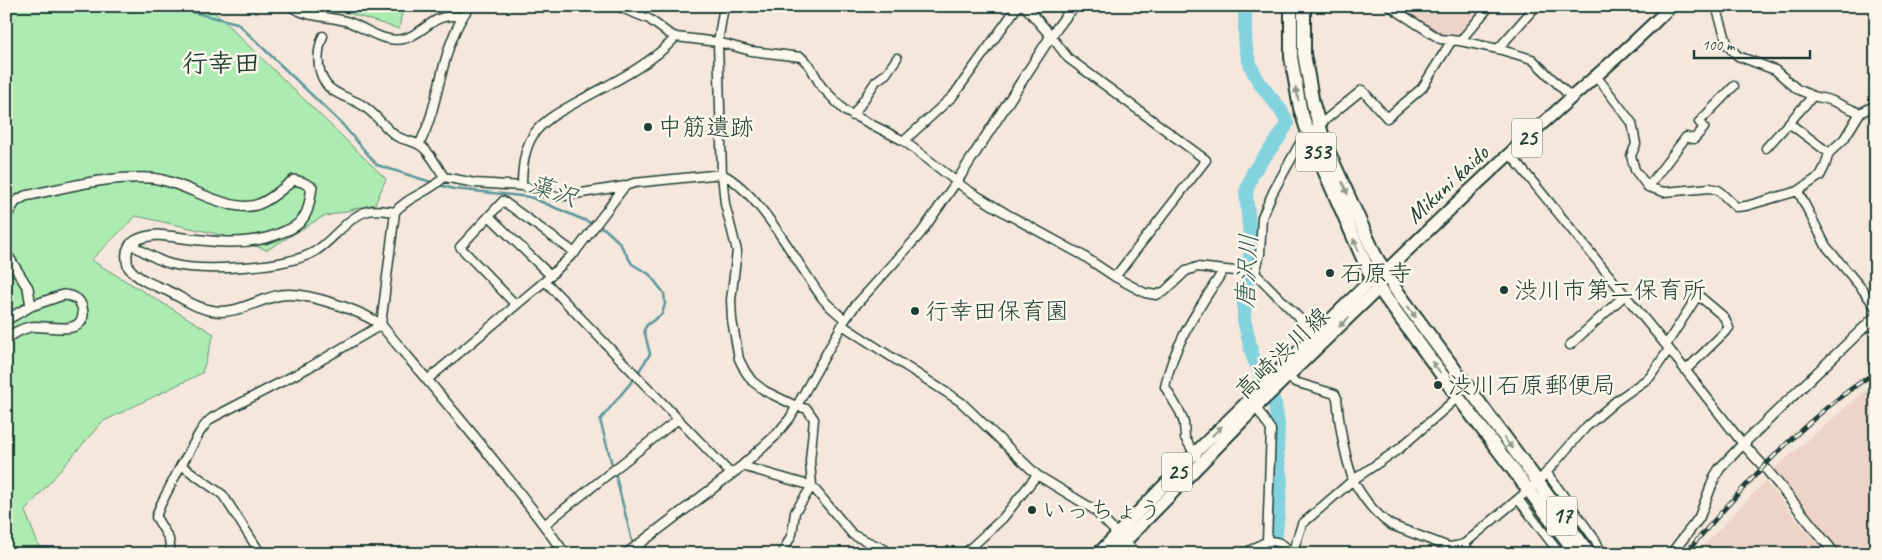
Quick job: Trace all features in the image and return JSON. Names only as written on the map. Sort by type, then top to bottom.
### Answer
[{"type":"highway","name":"353","points":[[1291,6],[1290,57],[1296,91],[1309,136],[1375,284]]},
{"type":"highway","name":"353","points":[[1304,6],[1304,54],[1319,125],[1352,205],[1385,272]]},
{"type":"highway","name":"17","points":[[1385,272],[1396,290],[1538,482],[1584,552]]},
{"type":"highway","name":"17","points":[[1375,284],[1458,397],[1538,482]]},
{"type":"main road","name":"Mikuni kaido","points":[[1385,272],[1476,184],[1597,77],[1671,6]]},
{"type":"main road","name":"高崎渋川線","points":[[1272,384],[1288,376],[1385,272]]},
{"type":"main road","name":"高崎渋川線","points":[[1098,554],[1121,537],[1200,465],[1315,334],[1375,284]]},
{"type":"main road","name":"高崎渋川線","points":[[1113,554],[1121,537],[1195,453],[1258,400]]},
{"type":"street","points":[[290,6],[298,12],[350,22],[376,36],[395,40],[412,36],[434,21],[451,15],[462,17]]},
{"type":"street","points":[[419,145],[428,127],[435,104],[439,80],[462,17],[470,6]]},
{"type":"street","points":[[616,6],[649,18],[676,37],[718,42],[751,51],[800,57],[810,66],[822,86],[845,112],[904,141],[966,189],[1082,255],[1145,294],[1156,295],[1165,291],[1190,268],[1197,267],[1255,273],[1315,334]]},
{"type":"street","points":[[724,6],[718,42],[722,174],[725,204],[737,251],[731,300],[732,320],[739,359],[752,381],[765,391],[796,406],[808,409],[814,419],[810,462],[812,486],[796,512],[792,534],[782,554]]},
{"type":"street","points":[[904,141],[953,96],[1018,6]]},
{"type":"street","points":[[1026,6],[1068,58],[1206,160],[1115,277]]},
{"type":"street","points":[[626,554],[742,466],[775,436],[790,418],[843,323],[855,306],[921,233],[1051,36],[1070,11],[1077,6]]},
{"type":"street","points":[[1389,6],[1440,39],[1498,49],[1532,59],[1572,98]]},
{"type":"street","points":[[1255,273],[1260,254],[1262,217],[1273,192],[1299,145],[1319,125],[1362,90],[1387,118],[1422,88],[1456,41],[1490,6]]},
{"type":"street","points":[[1498,49],[1536,6]]},
{"type":"street","points":[[1716,6],[1728,46],[1738,56],[1775,70],[1797,89],[1813,96],[1830,100],[1860,114]]},
{"type":"street","points":[[322,36],[319,44],[318,60],[321,74],[326,84],[333,91],[363,105],[398,137],[419,145],[430,156],[444,177],[475,183],[522,186],[557,197],[634,183],[722,174],[732,178],[752,197],[824,300],[843,323],[961,402],[1037,475],[1093,510],[1137,554]]},
{"type":"street","points":[[522,186],[527,149],[532,137],[539,128],[569,107],[650,60],[664,50],[676,37]]},
{"type":"street","points":[[853,116],[876,81],[886,74],[897,58]]},
{"type":"street","points":[[1597,77],[1632,124],[1636,144],[1631,156],[1635,170],[1648,187],[1664,192],[1710,188],[1718,190],[1736,207],[1746,206],[1798,191],[1820,176],[1829,153],[1844,139],[1860,114],[1876,105]]},
{"type":"street","points":[[1648,187],[1686,137],[1694,139],[1704,128],[1699,122],[1734,86]]},
{"type":"street","points":[[1766,148],[1813,96]]},
{"type":"street","points":[[1789,123],[1829,153]]},
{"type":"street","points":[[1510,154],[1668,347],[1743,444],[1768,470],[1835,554]]},
{"type":"street","points":[[381,325],[395,212],[401,204],[435,186],[444,177]]},
{"type":"street","points":[[6,216],[15,202],[25,196],[110,178],[156,178],[233,206],[249,207],[260,204],[274,196],[294,180],[312,187],[310,204],[304,217],[296,227],[270,238],[253,242],[158,235],[140,238],[130,244],[126,254],[130,269],[146,281],[173,293],[193,306],[217,312],[235,310],[279,295],[293,294],[310,297],[363,314],[381,325],[544,525],[565,554]]},
{"type":"street","points":[[427,380],[575,253],[625,186]]},
{"type":"street","points":[[1798,191],[1826,246],[1876,308]]},
{"type":"street","points":[[516,305],[460,247],[503,201],[575,253]]},
{"type":"street","points":[[130,244],[169,264],[194,268],[281,262],[296,260],[313,252],[332,239],[355,218],[367,211],[395,212]]},
{"type":"street","points":[[488,216],[548,278],[677,420],[731,474]]},
{"type":"street","points":[[6,253],[28,288],[31,306]]},
{"type":"street","points":[[1200,465],[1185,438],[1184,423],[1180,412],[1165,387],[1169,366],[1190,322],[1223,270]]},
{"type":"street","points":[[6,320],[31,306],[63,295],[69,295],[80,303],[82,308],[80,323],[71,328],[33,326],[17,330],[6,339]]},
{"type":"street","points":[[1570,345],[1625,295]]},
{"type":"street","points":[[1288,376],[1295,382],[1335,394],[1348,465],[1353,480],[1368,503],[1391,525],[1449,547],[1464,544],[1518,499],[1538,482],[1586,427],[1616,401],[1650,377],[1698,295],[1724,317],[1729,328],[1686,370]]},
{"type":"street","points":[[1671,554],[1699,518],[1715,476],[1720,468],[1876,316]]},
{"type":"street","points":[[171,554],[170,539],[156,517],[181,465],[192,450],[203,426],[212,418],[308,368],[381,325]]},
{"type":"street","points":[[1243,554],[1267,541],[1280,542],[1291,554],[1302,524],[1353,480],[1399,449],[1458,397]]},
{"type":"street","points":[[1258,400],[1271,430],[1267,541]]},
{"type":"street","points":[[544,525],[677,420]]},
{"type":"street","points":[[181,465],[223,495],[261,554]]},
{"type":"street","points":[[742,466],[812,486],[854,536],[884,548],[891,554]]},
{"type":"street","points":[[964,554],[1003,518],[1037,475]]},
{"type":"street","points":[[1538,482],[1596,541],[1602,554]]},
{"type":"street","points":[[1518,499],[1560,554]]},
{"type":"street","points":[[1464,544],[1472,554]]},
{"type":"shaded area","points":[[1399,6],[1485,6],[1456,36],[1438,33]]},
{"type":"shaded area","points":[[1876,385],[1876,554],[1842,554],[1792,496],[1774,469],[1863,393]]},
{"type":"shaded area","points":[[1765,481],[1825,554],[1696,554]]},
{"type":"green space","points":[[6,6],[208,6],[386,179],[375,204],[322,217],[267,250],[222,235],[136,216],[91,260],[214,334],[202,373],[102,422],[25,511],[42,554],[6,554]]},
{"type":"green space","points":[[326,6],[403,6],[399,29]]},
{"type":"waterway","name":"藻沢","points":[[173,6],[237,23],[342,124],[377,165],[434,183]]},
{"type":"waterway","name":"唐沢川","points":[[1245,6],[1246,45],[1249,62],[1259,82],[1279,107],[1287,124],[1253,172],[1246,192],[1251,249],[1244,295],[1244,320],[1253,357],[1275,404],[1278,424],[1277,452],[1281,482],[1274,554]]},
{"type":"waterway","name":"藻沢","points":[[439,185],[454,189],[530,197],[605,229],[619,242],[632,264],[649,274],[664,293],[665,304],[662,314],[647,325],[644,330],[650,354],[633,380],[600,420],[613,468]]},
{"type":"waterway","name":"藻沢","points":[[615,473],[633,545]]},
{"type":"railway","points":[[1685,554],[1751,480],[1798,433],[1849,390],[1876,372]]},
{"type":"place","name":"中筋遺跡","points":[[648,127]]},
{"type":"place","name":"石原寺","points":[[1330,273]]},
{"type":"place","name":"渋川市第二保育所","points":[[1504,290]]},
{"type":"place","name":"行幸田保育園","points":[[915,311]]},
{"type":"place","name":"渋川石原郵便局","points":[[1438,385]]},
{"type":"place","name":"いっちょう","points":[[1032,510]]},
{"type":"district","name":"行幸田","points":[[221,63]]}]
